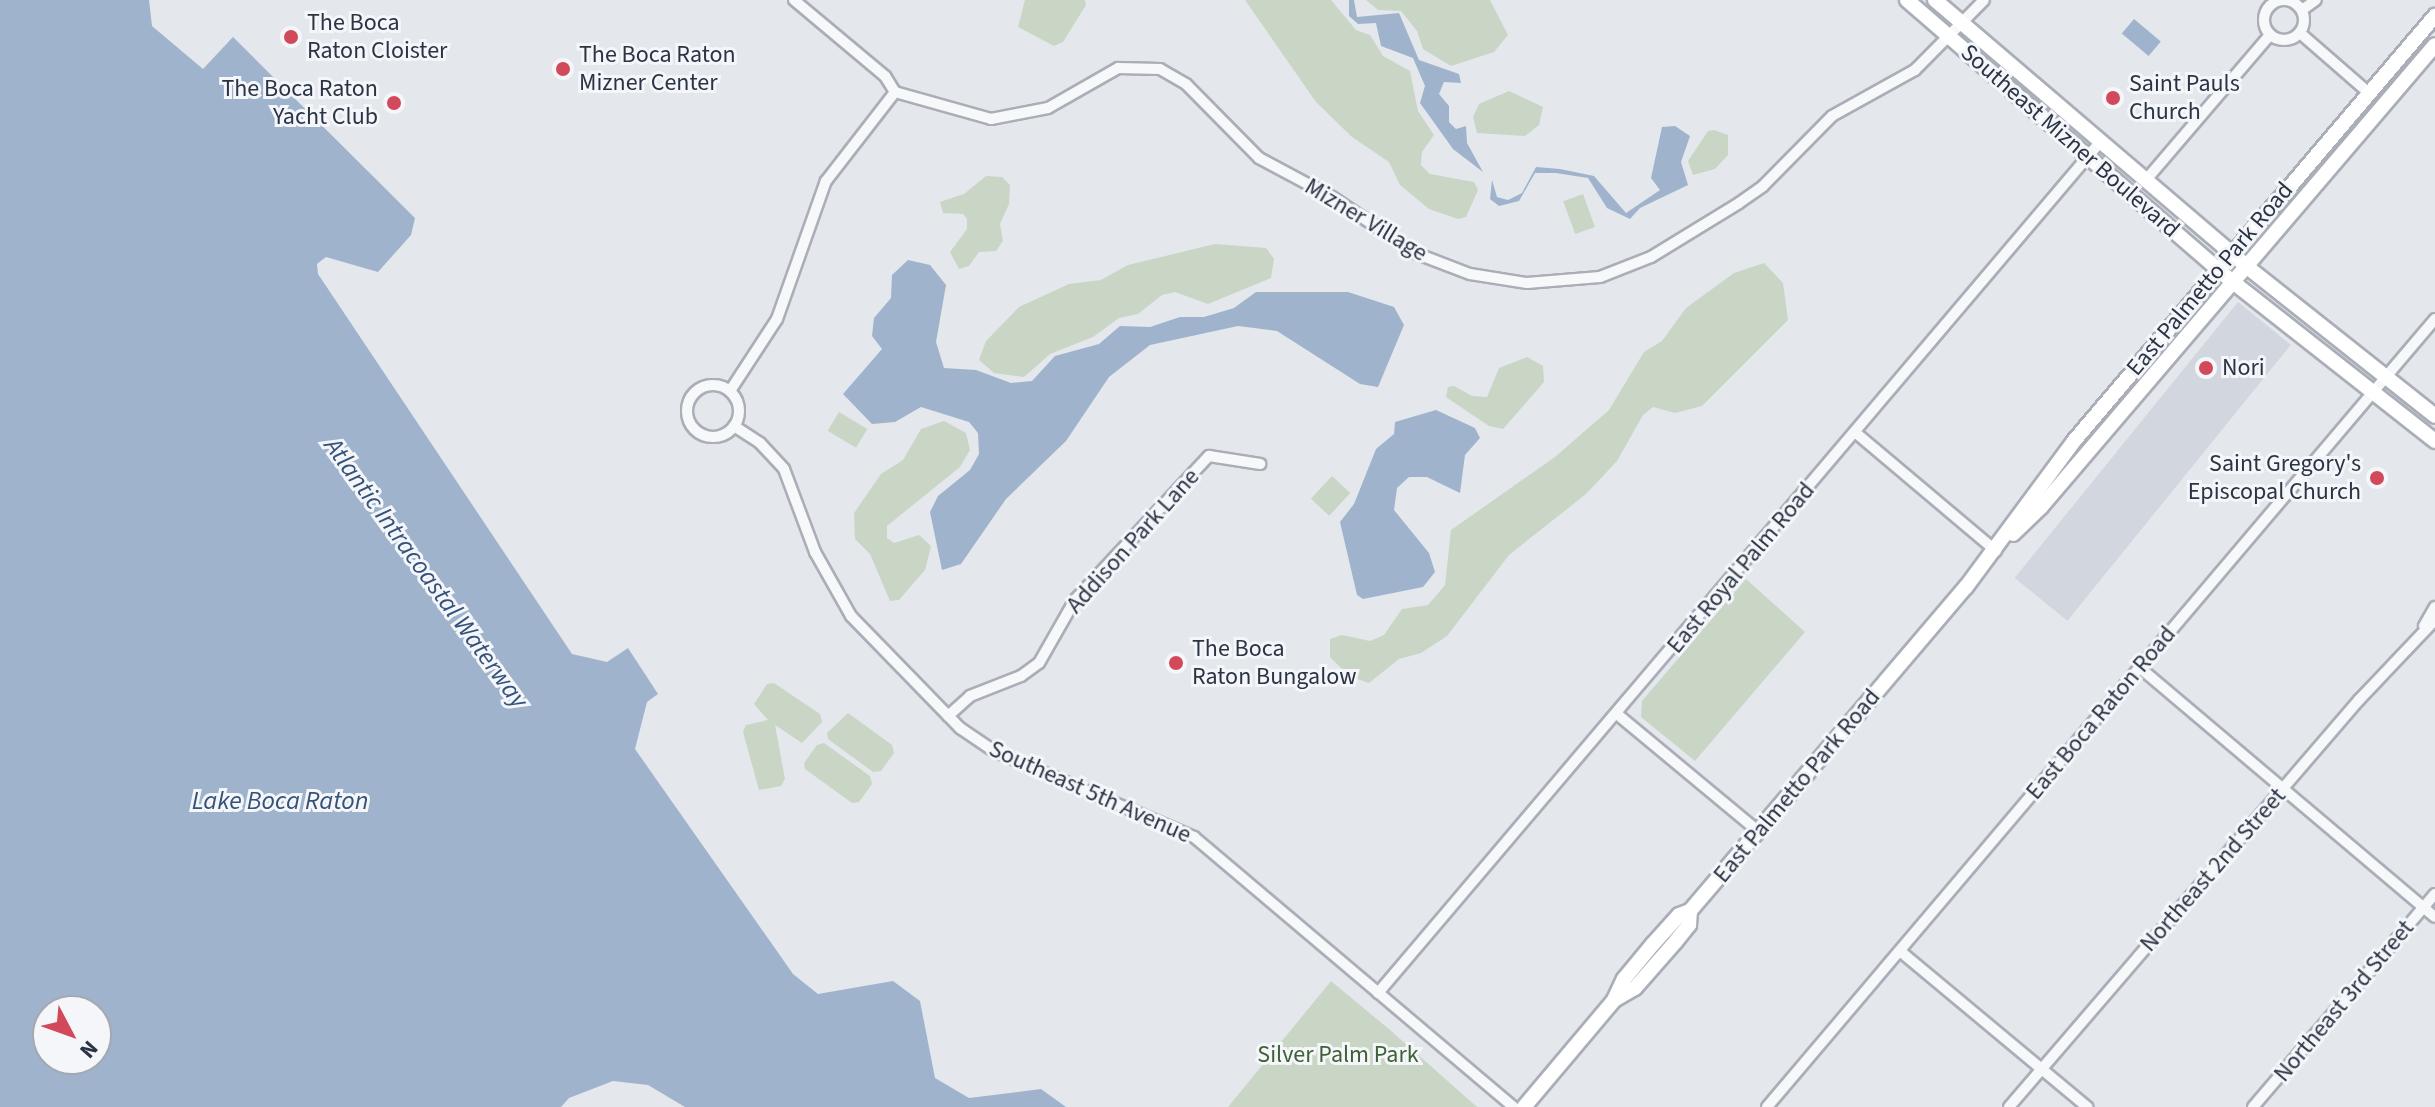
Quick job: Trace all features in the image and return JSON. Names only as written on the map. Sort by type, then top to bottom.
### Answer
[{"type":"main road","name":"Southeast Mizner Boulevard","points":[[1907,0],[2218,270],[2435,441]]},
{"type":"main road","name":"Southeast Mizner Boulevard","points":[[1935,0],[2231,254],[2435,416]]},
{"type":"main road","name":"East Palmetto Park Road","points":[[1996,551],[2066,451],[2435,16]]},
{"type":"main road","name":"East Palmetto Park Road","points":[[1524,1107],[1614,1000],[1624,979],[1653,944],[1679,915],[1690,911],[1996,551],[2041,507],[2435,45]]},
{"type":"street","points":[[730,391],[777,319],[826,181],[895,92],[885,76],[794,0]]},
{"type":"street","name":"Mizner Village","points":[[895,92],[1005,119],[1048,108],[1118,68],[1160,69],[1186,84],[1259,158],[1332,197],[1415,253],[1470,274],[1561,282],[1600,277],[1651,257],[1739,203],[1763,186],[1832,116],[1915,70],[1951,39],[1984,0]]},
{"type":"street","points":[[2300,33],[2282,40],[2270,35],[2264,24],[2264,4],[2280,0],[2296,4],[2316,0]]},
{"type":"street","points":[[2296,4],[2300,33],[2369,93]]},
{"type":"street","points":[[2146,180],[2270,35]]},
{"type":"street","name":"East Royal Palm Road","points":[[1378,993],[2101,141]]},
{"type":"street","name":"East Boca Raton Road","points":[[1767,1107],[2435,319]]},
{"type":"street","points":[[715,384],[730,391],[738,404],[734,426],[721,436],[704,435],[688,418],[689,401],[699,388],[715,384]]},
{"type":"street","name":"Southeast 5th Avenue","points":[[734,426],[760,443],[784,469],[815,552],[851,616],[948,716],[994,751],[1194,837],[1513,1107]]},
{"type":"street","points":[[1856,433],[1996,551]]},
{"type":"street","name":"Addison Park Lane","points":[[948,716],[970,696],[1021,676],[1039,663],[1075,600],[1209,456],[1260,464]]},
{"type":"street","name":"Northeast 2nd Street","points":[[2009,1107],[2418,634],[2435,607]]},
{"type":"street","name":"Northeast 2nd Street","points":[[2418,634],[2435,620]]},
{"type":"street","points":[[2139,667],[2435,917]]},
{"type":"street","points":[[1617,714],[1758,831]]},
{"type":"street","name":"Northeast 3rd Street","points":[[2253,1107],[2435,894]]},
{"type":"street","points":[[1900,951],[2087,1107]]},
{"type":"shaded area","points":[[2238,302],[2291,345],[2067,621],[2015,578]]},
{"type":"green space","points":[[1025,0],[1085,0],[1086,5],[1063,42],[1054,46],[1018,27]]},
{"type":"green space","points":[[1245,0],[1331,0],[1356,30],[1370,35],[1383,56],[1410,71],[1418,111],[1434,135],[1422,152],[1421,165],[1430,174],[1474,182],[1478,190],[1466,217],[1458,219],[1429,209],[1400,185],[1389,162],[1352,137],[1316,102]]},
{"type":"green space","points":[[1366,0],[1490,0],[1508,35],[1494,52],[1451,66],[1423,49],[1417,31],[1401,11],[1378,10]]},
{"type":"green space","points":[[1509,91],[1543,107],[1539,125],[1525,136],[1477,133],[1473,117],[1479,104]]},
{"type":"green space","points":[[1708,131],[1728,135],[1728,155],[1715,169],[1693,175],[1688,161]]},
{"type":"green space","points":[[986,176],[1002,177],[1010,185],[1009,204],[1000,224],[1003,241],[996,251],[979,252],[969,266],[959,269],[950,252],[967,229],[967,219],[963,214],[943,213],[940,202],[964,194]]},
{"type":"green space","points":[[1583,194],[1595,227],[1575,234],[1563,201]]},
{"type":"green space","points":[[1215,244],[1266,248],[1274,259],[1271,278],[1208,304],[1175,292],[1162,295],[1138,314],[1119,318],[1093,337],[1050,354],[1024,377],[994,373],[979,360],[986,341],[1019,307],[1069,284],[1101,280],[1128,265]]},
{"type":"green space","points":[[1764,263],[1783,283],[1788,320],[1702,406],[1675,413],[1653,407],[1643,415],[1617,461],[1586,494],[1509,555],[1447,636],[1421,653],[1399,659],[1369,683],[1349,676],[1330,657],[1330,639],[1342,635],[1370,641],[1384,635],[1402,609],[1428,605],[1445,585],[1451,530],[1555,457],[1609,410],[1644,352],[1662,341],[1686,308],[1734,273]]},
{"type":"green space","points":[[1527,357],[1543,366],[1544,382],[1503,429],[1489,426],[1446,397],[1448,387],[1454,386],[1472,396],[1487,397],[1499,368]]},
{"type":"green space","points":[[839,412],[867,429],[856,448],[828,431]]},
{"type":"green space","points":[[944,421],[966,433],[970,450],[960,467],[887,526],[887,538],[894,543],[919,535],[931,546],[925,570],[899,600],[890,601],[870,554],[855,539],[854,513],[881,474],[903,460],[921,429]]},
{"type":"green space","points":[[1332,476],[1350,493],[1329,516],[1311,499]]},
{"type":"green space","points":[[1746,579],[1805,632],[1695,761],[1641,717],[1642,701]]},
{"type":"green space","points":[[774,683],[820,714],[822,722],[802,743],[775,725],[785,779],[781,786],[759,790],[743,732],[746,725],[768,720],[754,704],[767,684]]},
{"type":"green space","points":[[848,713],[892,745],[894,753],[881,771],[873,772],[828,739],[827,733]]},
{"type":"green space","points":[[824,743],[870,776],[872,784],[859,802],[852,803],[805,769],[804,763],[817,745]]},
{"type":"green space","name":"Silver Palm Park","points":[[1331,981],[1390,1030],[1477,1107],[1228,1107]]},
{"type":"water","name":"Lake Boca Raton","points":[[0,0],[149,0],[152,26],[203,69],[233,37],[415,218],[411,235],[378,272],[326,257],[317,264],[318,274],[572,654],[607,662],[628,648],[658,694],[647,702],[635,749],[793,974],[818,994],[893,981],[920,1001],[935,1078],[969,1098],[1041,1089],[1066,1107],[685,1107],[648,1085],[613,1081],[569,1098],[561,1107],[0,1107]]},
{"type":"water","points":[[1349,0],[1354,0],[1357,17],[1399,13],[1419,60],[1459,74],[1461,83],[1444,82],[1439,94],[1449,106],[1449,122],[1456,129],[1466,126],[1467,143],[1483,172],[1453,149],[1420,103],[1425,86],[1413,58],[1381,46],[1376,23],[1358,24],[1349,16]]},
{"type":"water","points":[[2134,19],[2161,41],[2149,56],[2122,34]]},
{"type":"water","points":[[1675,126],[1690,136],[1681,162],[1688,185],[1640,208],[1630,219],[1607,208],[1588,178],[1556,173],[1535,173],[1519,201],[1499,206],[1490,199],[1492,180],[1497,197],[1508,200],[1522,193],[1536,167],[1560,169],[1594,176],[1626,213],[1660,190],[1651,178],[1662,127]]},
{"type":"water","points":[[908,260],[930,265],[946,285],[936,342],[944,368],[976,370],[1011,383],[1032,381],[1055,356],[1099,344],[1120,326],[1150,327],[1180,317],[1204,317],[1234,308],[1256,292],[1348,292],[1394,307],[1404,325],[1378,387],[1360,384],[1277,331],[1238,326],[1150,345],[1109,377],[1066,441],[1006,499],[961,564],[942,570],[930,512],[938,496],[970,470],[979,454],[978,433],[969,422],[921,407],[895,422],[872,424],[843,394],[882,349],[872,336],[874,318],[891,298],[892,275]]},
{"type":"water","points":[[1436,410],[1475,428],[1480,438],[1465,455],[1460,493],[1427,477],[1409,477],[1397,488],[1394,510],[1429,553],[1435,572],[1423,587],[1363,599],[1357,595],[1340,522],[1354,504],[1376,449],[1394,434],[1395,422]]},
{"type":"place","name":"The Boca Raton Cloister","points":[[291,37]]},
{"type":"place","name":"The Boca Raton Mizner Center","points":[[563,69]]},
{"type":"place","name":"Saint Pauls Church","points":[[2113,98]]},
{"type":"place","name":"The Boca Raton Yacht Club","points":[[394,103]]},
{"type":"place","name":"Nori","points":[[2206,368]]},
{"type":"place","name":"Saint Gregory's Episcopal Church","points":[[2377,478]]},
{"type":"place","name":"The Boca Raton Bungalow","points":[[1176,663]]},
{"type":"water label","name":"Atlantic Intracoastal Waterway","points":[[426,573]]}]
